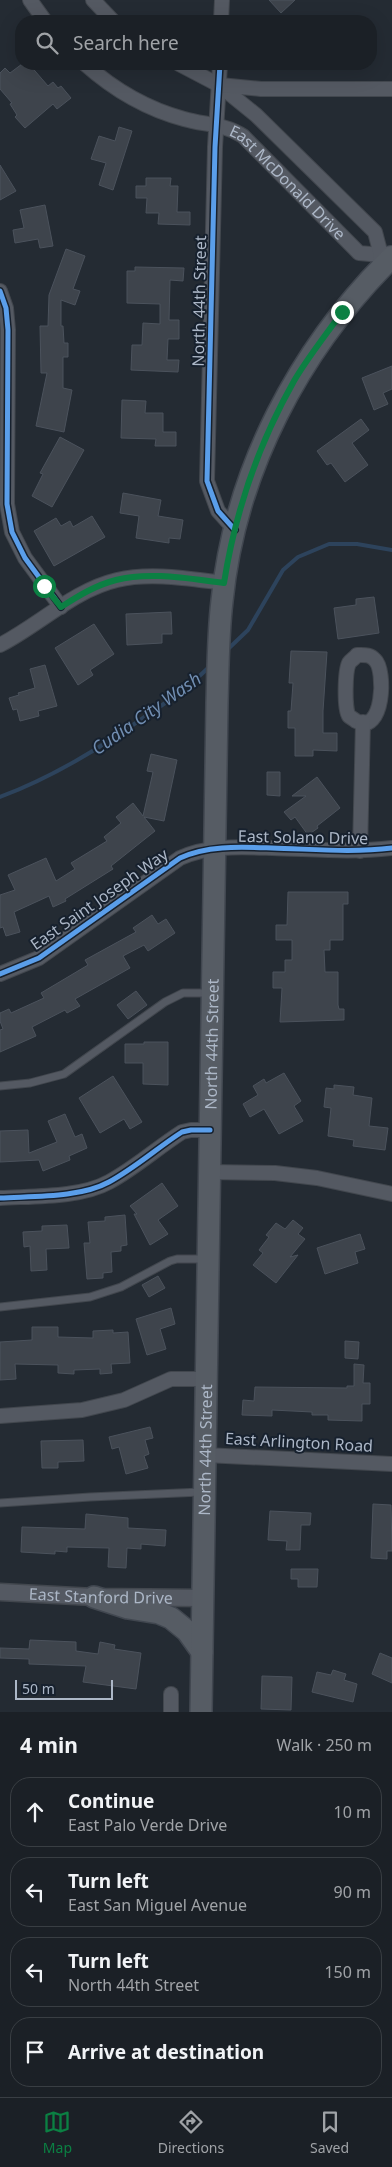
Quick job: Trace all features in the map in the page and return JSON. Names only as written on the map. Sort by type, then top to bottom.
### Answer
[{"type":"main road","name":"North 44th Street","points":[[201,1712],[217,703],[219,642],[224,583],[235,530],[257,459],[294,382],[342,312],[386,259]]},
{"type":"main road","points":[[94,1597],[128,1608],[159,1613],[171,1618],[187,1631],[202,1652]]},
{"type":"street","points":[[30,0],[41,15]]},
{"type":"street","points":[[94,0],[108,15]]},
{"type":"street","points":[[221,15],[222,0]]},
{"type":"street","name":"East McDonald Drive","points":[[91,70],[103,81],[134,100],[183,119],[232,129],[243,136],[359,253],[386,259]]},
{"type":"street","name":"East McDonald Drive","points":[[190,70],[219,85],[256,115],[375,232],[386,259]]},
{"type":"street","name":"North 44th Street","points":[[220,70],[207,480],[218,511],[235,530]]},
{"type":"street","name":"East McDonald Drive","points":[[219,85],[261,89],[392,89]]},
{"type":"street","points":[[0,290],[6,308],[8,330],[4,438],[7,504],[12,532],[24,558],[61,607]]},
{"type":"street","points":[[0,645],[80,595],[115,580],[137,576],[224,583]]},
{"type":"street","points":[[357,655],[368,655],[376,660],[380,670],[380,705],[377,715],[369,722],[363,722],[358,722],[350,717],[346,707],[346,672],[349,662],[357,655]]},
{"type":"street","points":[[360,850],[363,722]]},
{"type":"street","name":"East Solano Drive","points":[[215,849],[360,850],[392,848]]},
{"type":"street","name":"East Saint Joseph Way","points":[[0,974],[39,958],[180,858],[190,853],[215,849]]},
{"type":"street","points":[[0,1198],[72,1192],[94,1188],[117,1177],[180,1133],[191,1130],[210,1130]]},
{"type":"street","points":[[209,1172],[275,1173],[317,1178],[392,1194]]},
{"type":"street","points":[[0,1416],[82,1410],[124,1400],[171,1379],[206,1378]]},
{"type":"street","name":"East Arlington Road","points":[[204,1455],[392,1464]]},
{"type":"street","name":"East Stanford Drive","points":[[0,1592],[94,1597],[202,1598]]},
{"type":"street","points":[[171,1694],[171,1712]]},
{"type":"lane","points":[[0,1086],[30,1083],[64,1074],[165,1002],[183,993],[212,992]]},
{"type":"lane","points":[[0,1307],[90,1297],[121,1288],[170,1261],[177,1259],[208,1259]]},
{"type":"lane","points":[[0,1503],[90,1496],[204,1492]]},
{"type":"building","points":[[269,0],[295,0],[281,13]]},
{"type":"building","points":[[5,68],[10,73],[15,69],[34,70],[48,86],[53,82],[58,88],[61,86],[71,98],[57,109],[53,104],[25,128],[15,117],[17,115],[10,104],[12,103],[0,89],[0,73]]},
{"type":"building","points":[[119,127],[132,131],[113,190],[99,185],[106,163],[91,159],[99,136],[115,141]]},
{"type":"building","points":[[0,165],[16,191],[0,200]]},
{"type":"building","points":[[146,178],[171,178],[170,186],[178,186],[177,212],[190,212],[190,225],[158,224],[159,213],[146,213],[147,198],[136,198],[136,186],[146,186]]},
{"type":"building","points":[[45,205],[53,246],[40,248],[38,239],[15,243],[13,230],[24,228],[20,210]]},
{"type":"building","points":[[66,249],[85,256],[73,289],[80,291],[75,305],[61,300],[61,326],[63,326],[64,343],[68,343],[68,357],[63,357],[63,388],[72,390],[64,432],[36,426],[47,373],[41,373],[40,326],[48,326],[49,295]]},
{"type":"building","points":[[135,267],[184,268],[183,281],[170,280],[169,320],[179,320],[179,339],[168,339],[167,360],[179,360],[178,372],[131,370],[132,345],[142,345],[143,323],[160,324],[160,304],[127,303],[127,271],[135,271]]},
{"type":"building","points":[[392,366],[392,389],[383,393],[388,404],[374,410],[362,378]]},
{"type":"building","points":[[122,400],[146,401],[145,413],[163,413],[163,432],[176,432],[176,446],[155,446],[156,439],[121,438]]},
{"type":"building","points":[[361,419],[369,430],[352,443],[368,465],[345,482],[331,463],[327,465],[317,451]]},
{"type":"building","points":[[60,437],[84,450],[52,507],[32,496],[43,474],[40,473]]},
{"type":"building","points":[[123,493],[161,500],[158,516],[183,520],[180,539],[169,538],[169,543],[136,538],[139,516],[120,513]]},
{"type":"building","points":[[92,516],[105,537],[54,566],[34,531],[56,518],[61,526],[70,521],[73,527]]},
{"type":"building","points":[[374,597],[379,633],[338,639],[334,608],[356,605],[356,599]]},
{"type":"building","points":[[171,612],[172,634],[162,634],[162,643],[127,645],[126,614]]},
{"type":"building","points":[[94,624],[114,654],[90,670],[93,675],[78,685],[55,648]]},
{"type":"building","points":[[291,651],[327,652],[323,733],[337,733],[337,751],[313,750],[313,756],[295,756],[295,728],[288,728],[288,711],[291,711],[293,683],[289,683]]},
{"type":"building","points":[[45,665],[57,706],[38,711],[39,716],[20,721],[17,709],[13,710],[9,698],[35,688],[30,669]]},
{"type":"building","points":[[151,754],[177,760],[164,821],[144,817],[155,831],[111,866],[113,869],[65,899],[66,901],[53,907],[49,896],[14,912],[20,932],[6,936],[3,927],[0,928],[0,895],[15,890],[8,875],[46,858],[56,881],[75,869],[71,863],[107,841],[104,837],[121,823],[116,817],[133,803],[143,816],[153,772],[147,771]]},
{"type":"building","points":[[267,772],[280,772],[280,796],[267,795]]},
{"type":"building","points":[[317,777],[340,808],[308,835],[295,817],[291,820],[284,812],[306,796],[292,796]]},
{"type":"building","points":[[288,892],[348,892],[348,904],[343,904],[343,940],[330,940],[330,950],[324,950],[325,972],[338,972],[338,1005],[339,1009],[344,1009],[344,1020],[280,1022],[282,988],[273,988],[273,972],[285,972],[285,960],[292,960],[292,940],[276,940],[276,925],[287,925]]},
{"type":"building","points":[[152,915],[158,924],[166,919],[175,933],[148,951],[144,945],[123,956],[130,968],[75,999],[80,1006],[67,1013],[65,1010],[32,1027],[36,1036],[0,1052],[0,1030],[3,1029],[0,1013],[9,1009],[11,1013],[44,998],[41,993],[88,965],[85,960],[136,932],[133,928]]},
{"type":"building","points":[[136,991],[147,1005],[128,1019],[117,1005]]},
{"type":"building","points":[[144,1042],[168,1042],[168,1085],[143,1084],[143,1063],[125,1063],[125,1044],[144,1044]]},
{"type":"building","points":[[284,1073],[301,1101],[294,1106],[303,1121],[279,1134],[264,1109],[250,1117],[243,1104],[258,1095],[253,1086],[264,1079],[266,1083]]},
{"type":"building","points":[[113,1076],[142,1122],[130,1129],[124,1119],[100,1133],[79,1098]]},
{"type":"building","points":[[334,1085],[354,1087],[353,1095],[372,1098],[369,1126],[388,1128],[385,1150],[353,1146],[354,1140],[328,1136],[331,1108],[324,1107],[326,1088],[334,1089]]},
{"type":"building","points":[[65,1114],[75,1137],[82,1134],[87,1148],[69,1156],[70,1160],[43,1171],[39,1160],[0,1162],[0,1131],[28,1130],[29,1153],[57,1142],[48,1121]]},
{"type":"building","points":[[162,1183],[178,1206],[158,1220],[168,1234],[150,1245],[134,1214],[137,1214],[130,1206]]},
{"type":"building","points":[[125,1215],[127,1245],[121,1246],[121,1251],[111,1252],[112,1272],[103,1273],[103,1278],[87,1279],[84,1243],[90,1243],[88,1222],[105,1221],[105,1217]]},
{"type":"building","points":[[293,1220],[303,1228],[298,1234],[305,1239],[290,1257],[298,1255],[276,1283],[253,1265],[263,1253],[259,1250],[269,1237],[266,1235],[276,1223],[285,1229]]},
{"type":"building","points":[[67,1225],[69,1248],[46,1249],[47,1270],[31,1271],[30,1246],[24,1247],[23,1232],[42,1231],[42,1226]]},
{"type":"building","points":[[360,1234],[365,1249],[355,1252],[358,1263],[325,1274],[317,1248]]},
{"type":"building","points":[[158,1276],[165,1288],[149,1297],[142,1285]]},
{"type":"building","points":[[171,1308],[175,1324],[160,1329],[166,1349],[147,1355],[136,1319]]},
{"type":"building","points":[[32,1327],[58,1327],[58,1337],[93,1338],[93,1331],[113,1330],[113,1333],[128,1332],[130,1363],[111,1364],[112,1373],[100,1374],[100,1369],[74,1370],[74,1374],[58,1373],[58,1365],[15,1364],[16,1379],[0,1380],[0,1342],[32,1340]]},
{"type":"building","points":[[345,1341],[359,1342],[358,1359],[345,1358]]},
{"type":"building","points":[[354,1364],[364,1365],[363,1383],[370,1383],[370,1404],[362,1404],[362,1421],[328,1420],[328,1415],[312,1415],[312,1412],[272,1410],[272,1416],[242,1415],[243,1400],[254,1401],[255,1387],[347,1388],[347,1386],[354,1386]]},
{"type":"building","points":[[150,1427],[153,1438],[145,1440],[149,1454],[144,1456],[148,1468],[126,1474],[119,1447],[112,1449],[109,1437]]},
{"type":"building","points":[[83,1440],[84,1461],[58,1462],[58,1468],[42,1468],[41,1441]]},
{"type":"building","points":[[373,1504],[391,1505],[392,1551],[387,1551],[387,1559],[371,1558]]},
{"type":"building","points":[[270,1511],[311,1513],[310,1525],[301,1525],[300,1550],[286,1550],[287,1541],[268,1540]]},
{"type":"building","points":[[86,1514],[128,1518],[128,1528],[166,1530],[165,1546],[141,1544],[141,1549],[127,1548],[126,1568],[108,1567],[109,1548],[67,1547],[67,1552],[55,1551],[55,1554],[21,1552],[22,1527],[85,1529]]},
{"type":"building","points":[[291,1569],[318,1569],[317,1587],[298,1587],[298,1579],[291,1579]]},
{"type":"building","points":[[30,1640],[76,1642],[76,1651],[98,1654],[100,1642],[115,1645],[114,1649],[141,1653],[136,1689],[83,1682],[86,1666],[29,1664],[29,1659],[0,1658],[0,1648],[29,1649]]},
{"type":"building","points":[[380,1653],[392,1658],[392,1683],[372,1674]]},
{"type":"building","points":[[333,1670],[346,1674],[344,1680],[357,1684],[353,1702],[312,1692],[317,1672],[331,1675]]},
{"type":"building","points":[[262,1676],[292,1677],[291,1710],[261,1709]]},
{"type":"waterway","name":"Cudia City Wash","points":[[227,650],[248,630],[283,570],[298,557],[329,544],[357,544],[392,550]]},
{"type":"waterway","name":"Cudia City Wash","points":[[0,797],[39,780],[94,750],[171,699],[209,667]]},
{"type":"cycle path","points":[[220,70],[215,147],[207,481],[218,511],[235,530]]},
{"type":"cycle path","points":[[0,291],[6,308],[8,330],[7,504],[12,532],[25,558],[61,607]]},
{"type":"cycle path","points":[[0,974],[39,958],[180,858],[191,854],[213,849],[237,847],[347,850],[392,848]]},
{"type":"cycle path","points":[[0,1198],[70,1194],[97,1187],[128,1171],[182,1132],[210,1130]]},
{"type":"route","points":[[44,586],[61,607],[80,595],[115,580],[137,576],[224,583],[244,496],[257,459],[274,420],[294,382],[342,312]]}]
